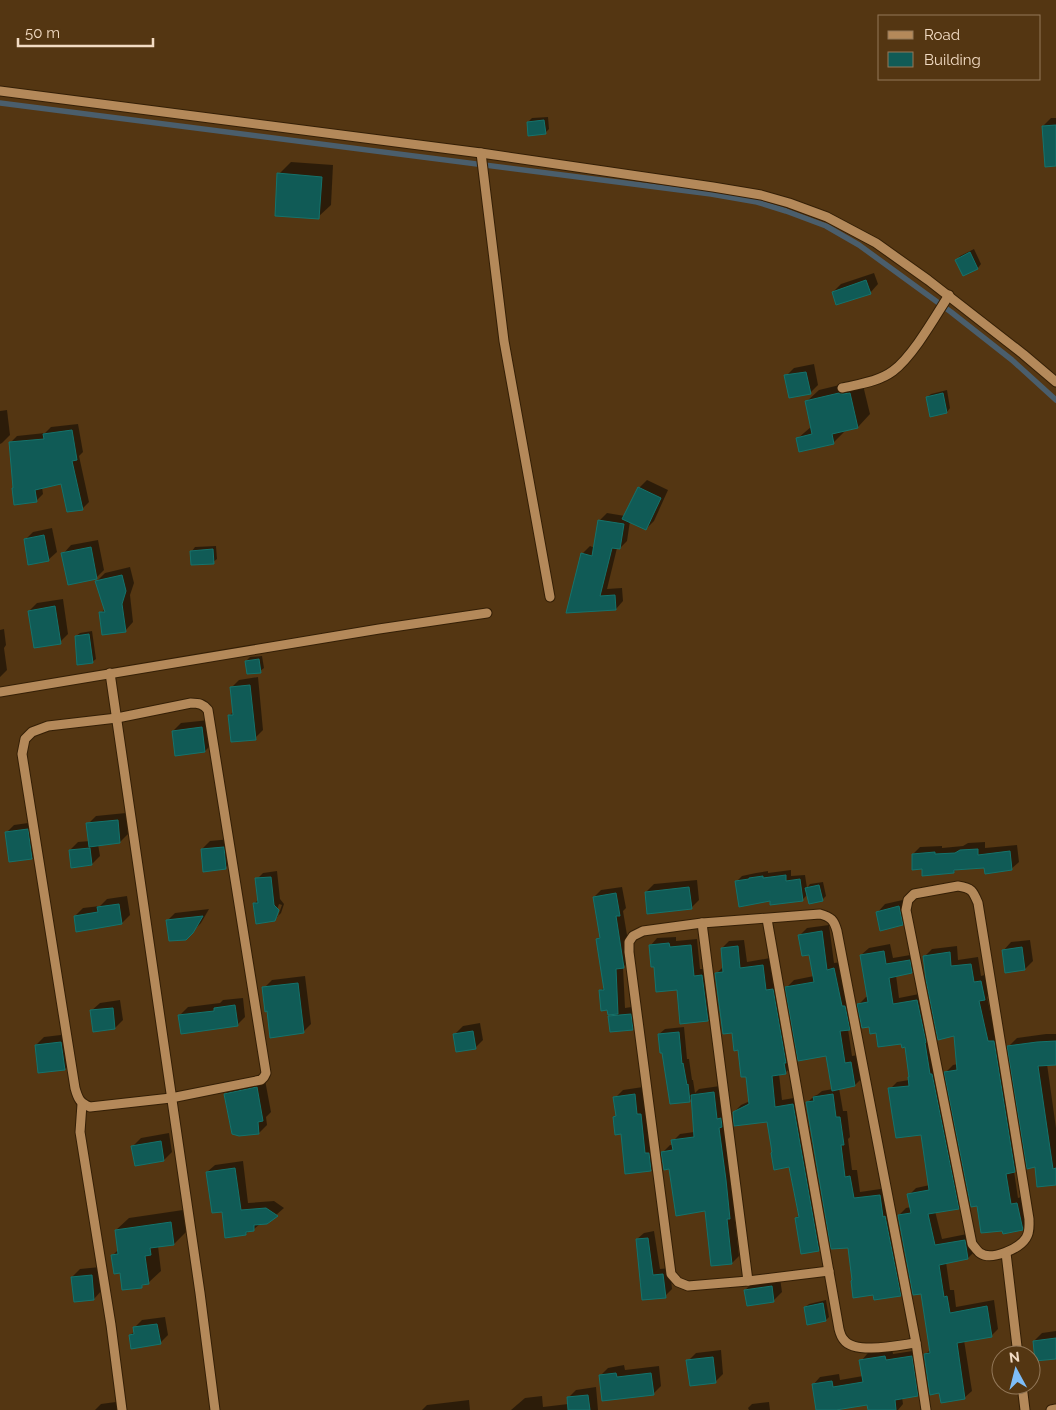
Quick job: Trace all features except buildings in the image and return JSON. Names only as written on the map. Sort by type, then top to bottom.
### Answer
[{"type":"street","points":[[0,91],[481,153],[761,195],[828,217],[876,243],[949,296],[1056,382]]},
{"type":"street","points":[[481,153],[504,341],[550,597]]},
{"type":"street","points":[[842,388],[868,382],[892,372],[904,361],[949,296]]},
{"type":"street","points":[[0,692],[487,613]]},
{"type":"street","points":[[110,673],[200,1292],[215,1410]]},
{"type":"street","points":[[82,1104],[90,1107],[171,1098],[261,1080],[266,1073],[208,710],[199,703],[117,718],[48,726],[32,732],[25,739],[22,754],[74,1088],[82,1104],[80,1132],[111,1324],[122,1410]]},
{"type":"street","points":[[958,886],[966,887],[974,892],[978,902],[1029,1219],[1029,1231],[1025,1240],[1006,1253],[987,1255],[980,1253],[972,1244],[906,910],[908,900],[914,894],[958,886]]},
{"type":"street","points":[[829,1271],[688,1286],[678,1282],[671,1274],[628,952],[629,942],[633,936],[643,931],[702,923],[820,914],[829,916],[834,921],[916,1343],[926,1410]]},
{"type":"street","points":[[767,919],[839,1329],[844,1341],[863,1348],[916,1343]]},
{"type":"street","points":[[702,923],[748,1281]]},
{"type":"street","points":[[1006,1253],[1017,1345]]},
{"type":"street","points":[[1023,1395],[1025,1410]]},
{"type":"street","points":[[1051,1410],[1056,1409]]},
{"type":"waterway","points":[[0,103],[711,194],[757,202],[826,226],[859,245],[951,312],[1012,360],[1056,400]]}]
